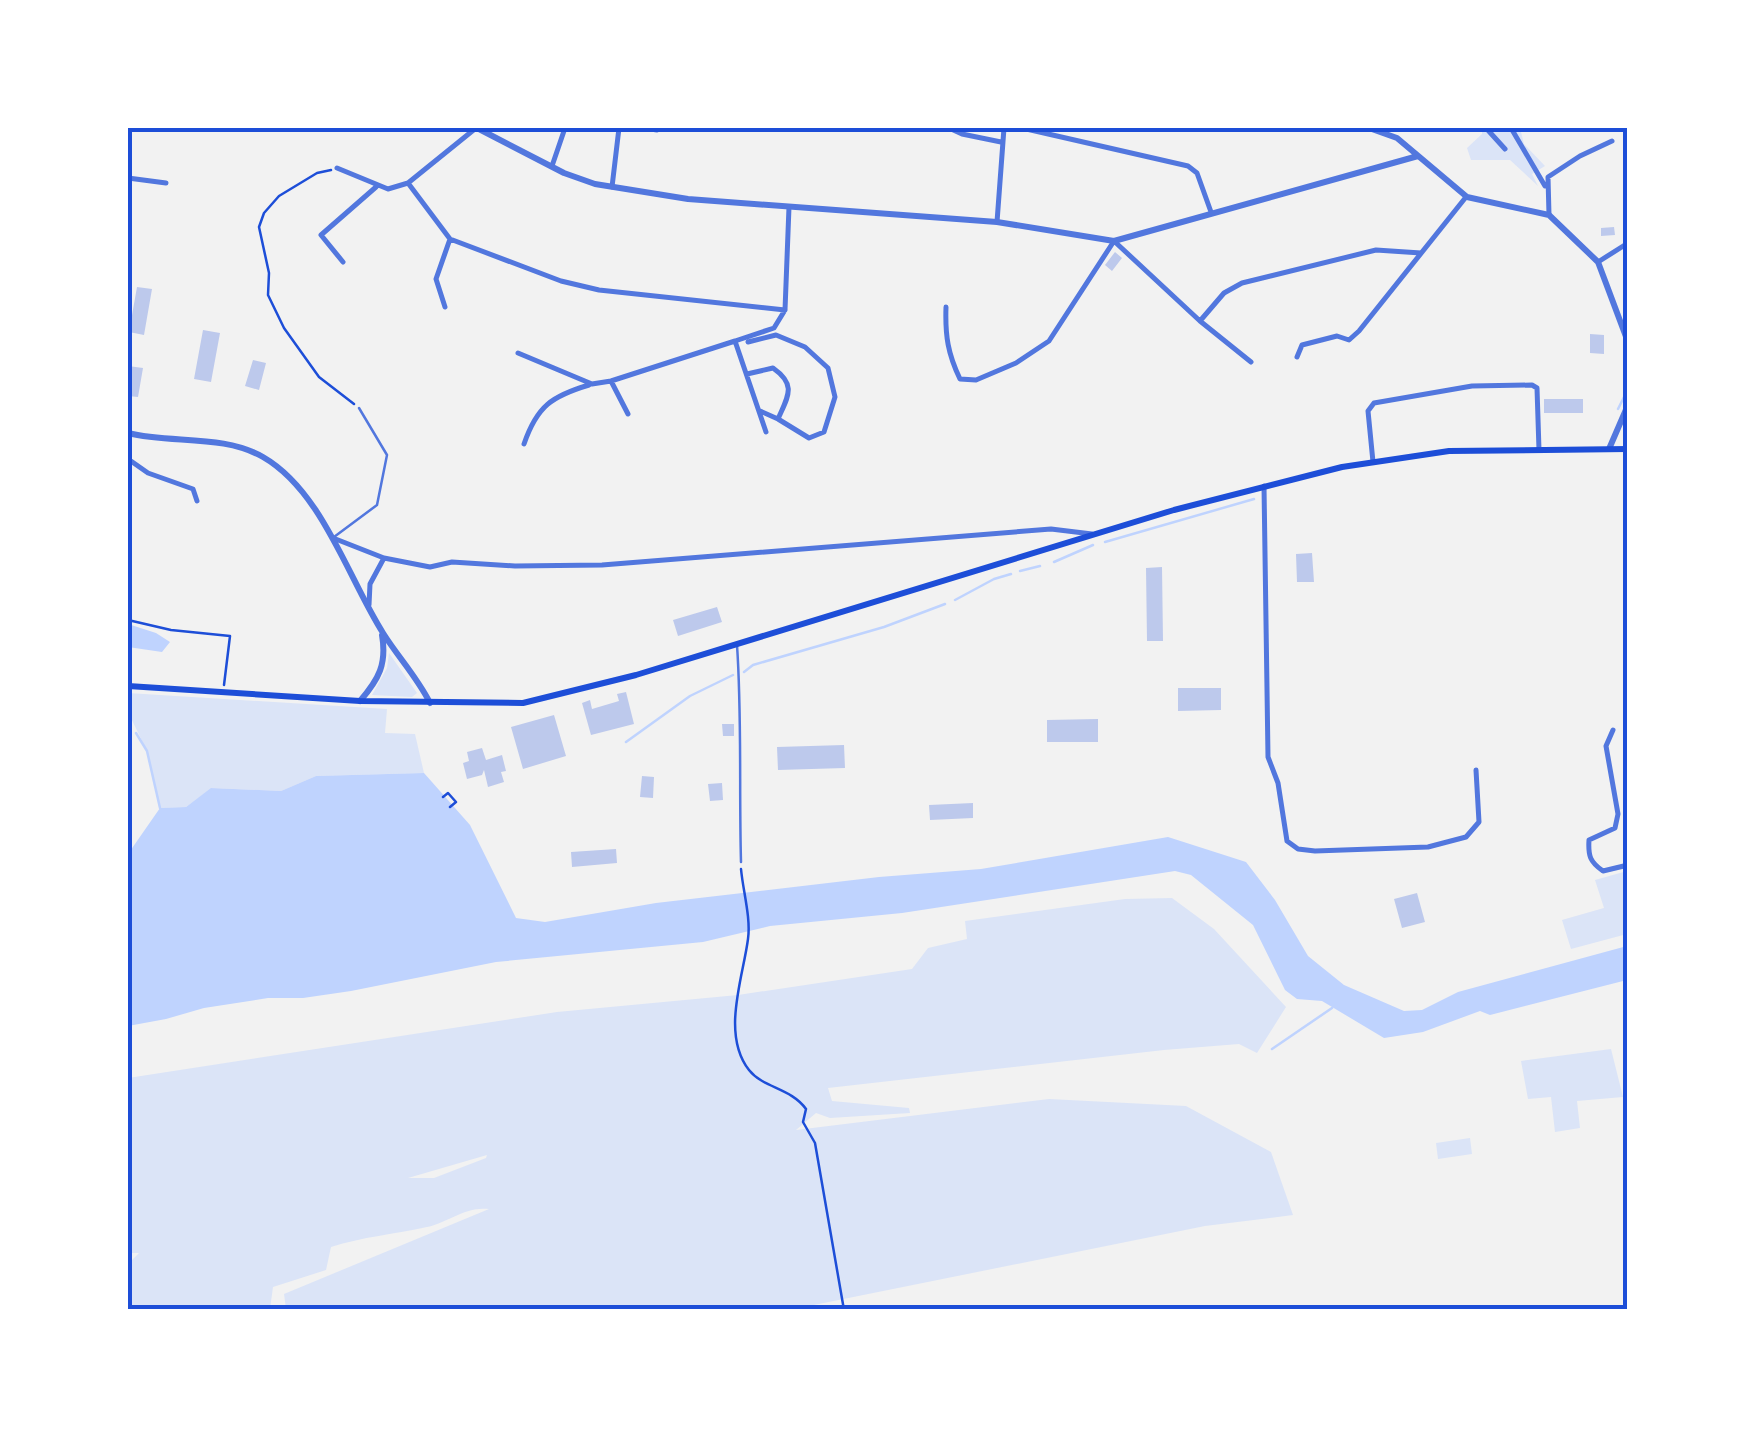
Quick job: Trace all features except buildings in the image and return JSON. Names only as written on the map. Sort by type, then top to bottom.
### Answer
[{"type":"main road","points":[[128,686],[360,701],[523,703],[622,679],[1264,486],[1372,462],[1449,451],[1628,449]]},
{"type":"street","points":[[337,168],[388,189],[408,183],[476,128],[594,184],[688,199],[997,222],[1114,241],[1418,156]]},
{"type":"street","points":[[552,166],[565,128]]},
{"type":"street","points":[[612,186],[619,128]]},
{"type":"street","points":[[644,128],[657,130]]},
{"type":"street","points":[[949,128],[1001,142]]},
{"type":"street","points":[[997,222],[1004,128]]},
{"type":"street","points":[[1022,128],[1188,166],[1197,173],[1212,212]]},
{"type":"street","points":[[1370,128],[1397,138],[1467,196],[1548,216],[1598,262],[1628,342]]},
{"type":"street","points":[[1486,128],[1505,148]]},
{"type":"street","points":[[1511,128],[1546,189]]},
{"type":"street","points":[[1548,216],[1548,177],[1612,141]]},
{"type":"street","points":[[128,178],[166,183]]},
{"type":"street","points":[[408,183],[450,239],[561,281],[595,289],[785,310]]},
{"type":"street","points":[[343,262],[321,235],[376,187]]},
{"type":"street","points":[[1297,357],[1302,344],[1337,336],[1348,340],[1360,331],[1467,196]]},
{"type":"street","points":[[524,444],[532,421],[547,402],[592,384],[774,328],[785,310],[789,204]]},
{"type":"street","points":[[445,306],[436,279],[450,239]]},
{"type":"street","points":[[946,307],[949,356],[960,380],[976,380],[1016,363],[1049,341],[1114,241]]},
{"type":"street","points":[[1114,241],[1200,321],[1251,362]]},
{"type":"street","points":[[1598,262],[1628,243]]},
{"type":"street","points":[[1200,321],[1224,293],[1242,283],[1376,250],[1421,253]]},
{"type":"street","points":[[748,342],[776,335],[805,348],[828,368],[835,397],[824,432],[809,438],[760,412]]},
{"type":"street","points":[[735,341],[766,432]]},
{"type":"street","points":[[518,353],[592,384]]},
{"type":"street","points":[[747,374],[773,368],[786,377],[790,392],[778,419]]},
{"type":"street","points":[[611,381],[628,414]]},
{"type":"street","points":[[1372,462],[1368,411],[1374,403],[1472,386],[1532,384],[1537,388],[1539,450]]},
{"type":"street","points":[[1609,449],[1628,404]]},
{"type":"street","points":[[128,434],[226,444],[263,457],[296,486],[333,538],[382,631],[430,702]]},
{"type":"street","points":[[128,459],[148,473],[192,488],[197,501]]},
{"type":"street","points":[[1264,486],[1268,757],[1278,783],[1288,841],[1298,849],[1316,851],[1428,847],[1466,837],[1479,822],[1476,770]]},
{"type":"street","points":[[333,538],[384,558],[430,567],[452,562],[602,565],[1052,529],[1095,534]]},
{"type":"street","points":[[369,606],[370,584],[384,558]]},
{"type":"street","points":[[360,701],[380,678],[386,653],[382,631]]},
{"type":"street","points":[[1613,730],[1606,746],[1618,814],[1614,828],[1589,840],[1588,854],[1603,871],[1628,865]]},
{"type":"lane","points":[[333,538],[377,504],[388,454],[359,408]]},
{"type":"lane","points":[[736,643],[742,712],[738,783],[741,862]]},
{"type":"path","points":[[337,168],[317,173],[279,196],[259,226],[269,273],[268,295],[284,328],[319,377],[359,408]]},
{"type":"path","points":[[128,620],[171,630],[230,636],[224,692]]},
{"type":"path","points":[[442,798],[448,792],[456,802],[450,807]]},
{"type":"path","points":[[741,862],[749,936],[738,994],[736,1028],[740,1049],[749,1071],[796,1096],[806,1110],[803,1122],[812,1134],[818,1158],[844,1310]]},
{"type":"shaded area","points":[[1482,128],[1520,128],[1524,144],[1545,166],[1532,174],[1538,186],[1510,160],[1471,160],[1467,148],[1482,134]]},
{"type":"shaded area","points":[[389,653],[417,693],[412,697],[372,695],[387,668]]},
{"type":"shaded area","points":[[128,693],[387,709],[385,733],[415,734],[424,773],[316,776],[281,791],[212,788],[186,807],[160,808],[147,751],[128,712]]},
{"type":"shaded area","points":[[1627,871],[1627,934],[1571,949],[1562,920],[1604,908],[1595,880]]},
{"type":"shaded area","points":[[1172,898],[1214,929],[1286,1007],[1257,1053],[1239,1044],[1164,1050],[828,1088],[832,1101],[909,1108],[910,1113],[830,1118],[816,1113],[796,1130],[1049,1099],[1186,1106],[1271,1152],[1293,1215],[1205,1226],[789,1310],[286,1309],[284,1294],[489,1209],[481,1209],[427,1227],[331,1247],[326,1270],[273,1287],[270,1309],[128,1309],[128,1264],[139,1253],[128,1253],[128,1078],[557,1012],[738,995],[912,969],[928,948],[967,939],[965,921],[1125,899]],"holes":[[[487,1155],[434,1178],[408,1178]]]},
{"type":"shaded area","points":[[1611,1049],[1623,1097],[1577,1101],[1580,1128],[1555,1132],[1551,1097],[1528,1099],[1521,1061]]},
{"type":"shaded area","points":[[1470,1138],[1472,1154],[1438,1159],[1436,1143]]},
{"type":"water","points":[[128,624],[170,642],[162,652],[128,647]]},
{"type":"water","points":[[424,773],[470,825],[516,918],[545,922],[656,903],[981,869],[1168,837],[1246,862],[1275,900],[1308,956],[1344,985],[1404,1011],[1422,1010],[1458,992],[1627,946],[1627,980],[1490,1015],[1480,1011],[1423,1032],[1384,1038],[1322,1001],[1297,999],[1285,990],[1253,925],[1191,875],[1175,871],[902,913],[770,926],[703,942],[496,962],[351,991],[204,1008],[128,1026],[128,854],[160,808],[186,807],[211,788],[281,791],[316,776]]},
{"type":"waterway","points":[[1618,409],[1628,389]]},
{"type":"waterway","points":[[1105,542],[1254,499]]},
{"type":"waterway","points":[[1054,562],[1093,545]]},
{"type":"waterway","points":[[1020,571],[1040,566]]},
{"type":"waterway","points":[[955,600],[1011,574]]},
{"type":"waterway","points":[[744,672],[753,665],[884,627],[945,604]]},
{"type":"waterway","points":[[626,742],[690,696],[733,675]]},
{"type":"waterway","points":[[136,733],[147,751],[160,808]]},
{"type":"waterway","points":[[1272,1049],[1332,1008]]}]
